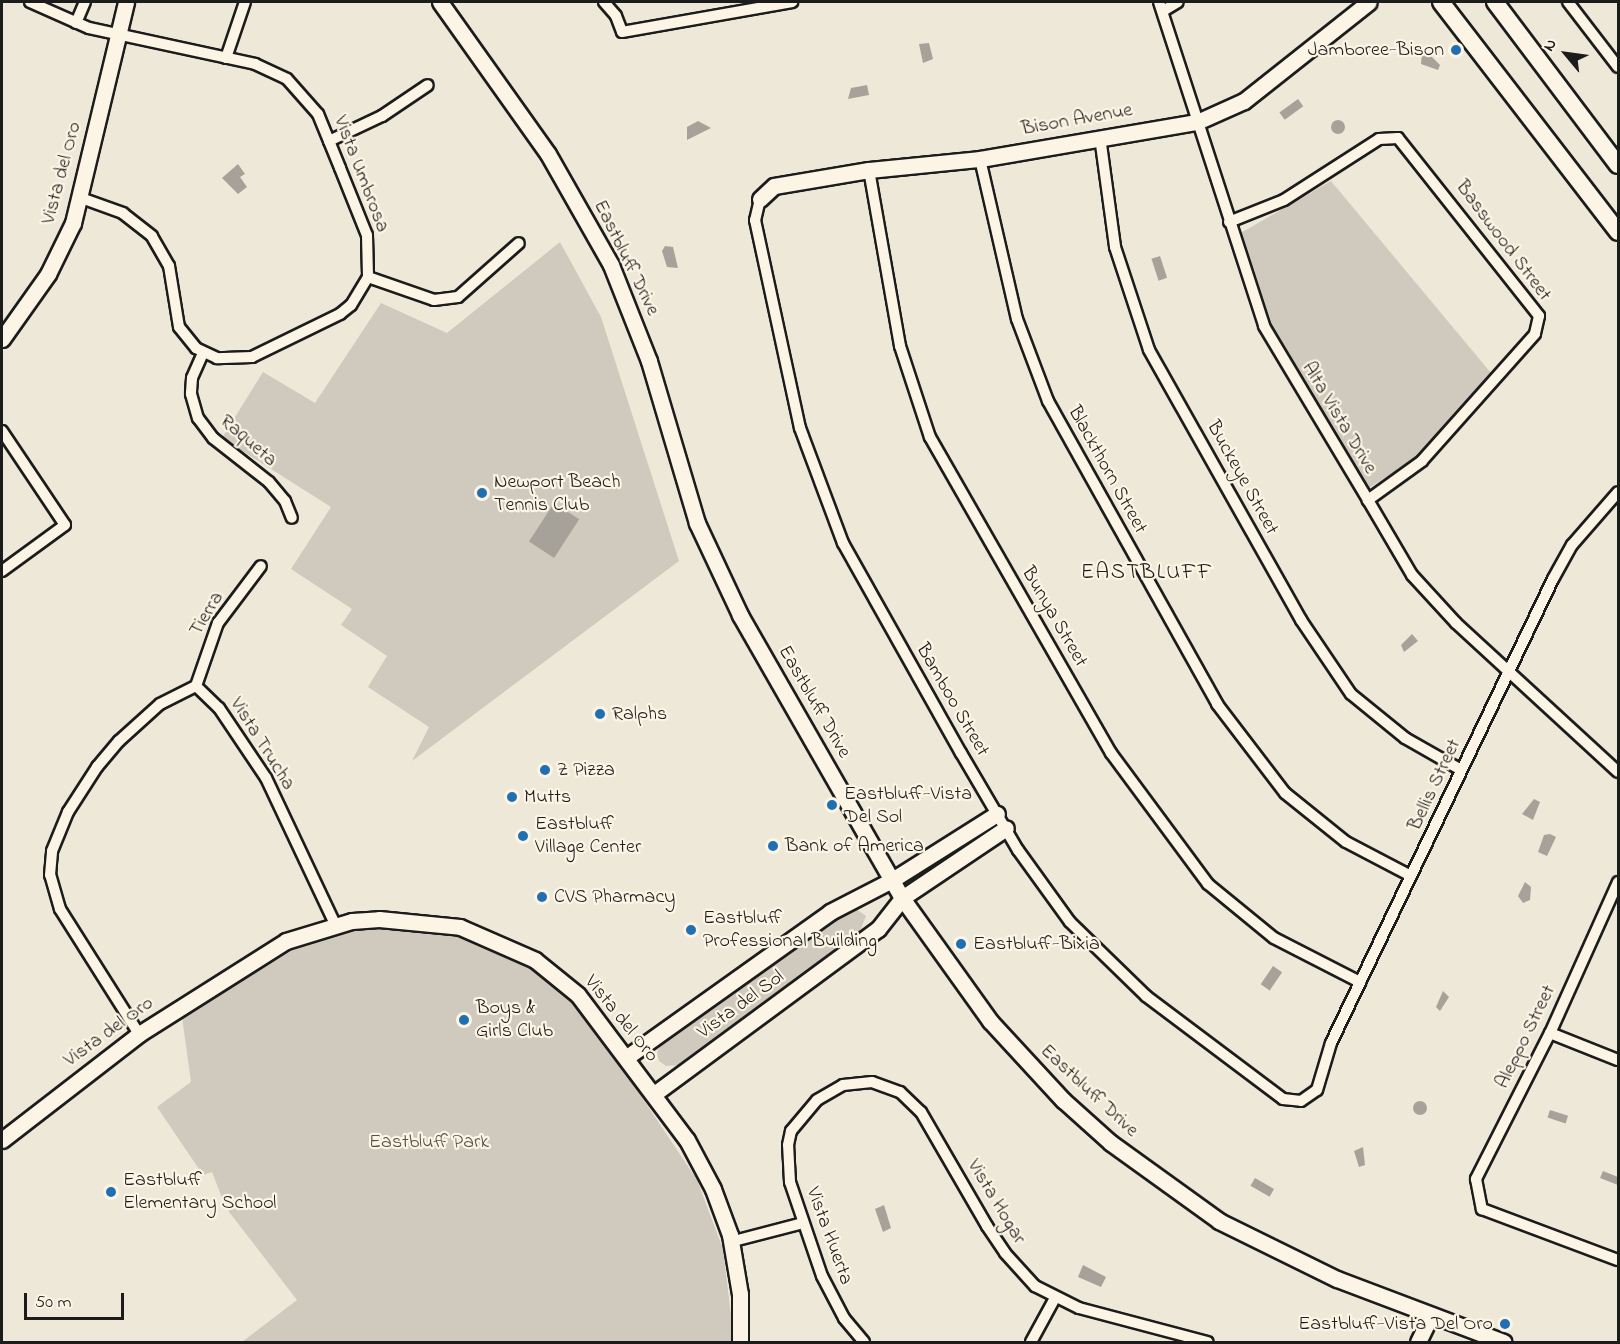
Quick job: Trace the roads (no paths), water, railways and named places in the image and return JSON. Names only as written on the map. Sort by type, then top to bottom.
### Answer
[{"type":"main road","points":[[1441,2],[1618,232]]},
{"type":"main road","points":[[1494,2],[1618,165]]},
{"type":"street","name":"Vista Umbrosa","points":[[30,2],[76,23],[117,35],[269,69],[287,79],[309,101],[329,141],[368,235],[368,277]]},
{"type":"street","points":[[76,23],[85,2]]},
{"type":"street","name":"Vista del Oro","points":[[2,339],[48,274],[81,198],[126,2]]},
{"type":"street","points":[[226,58],[245,2]]},
{"type":"street","name":"Eastbluff Drive","points":[[440,2],[548,154],[610,265],[649,361],[684,488],[716,570],[902,898],[990,1021],[1063,1100],[1127,1156],[1219,1221],[1337,1279],[1504,1342]]},
{"type":"street","points":[[604,2],[616,16],[622,32],[792,2]]},
{"type":"street","points":[[1161,6],[1178,2]]},
{"type":"street","name":"Bison Avenue","points":[[760,198],[774,186],[869,170],[980,159],[1197,122],[1244,101],[1369,2]]},
{"type":"street","points":[[1568,2],[1618,67]]},
{"type":"street","name":"Alta Vista Drive","points":[[1161,6],[1264,326],[1412,575],[1507,674],[1618,772]]},
{"type":"street","points":[[329,141],[382,116],[428,85]]},
{"type":"street","name":"Buckeye Street","points":[[1100,137],[1115,247],[1149,350],[1301,620],[1351,694],[1405,738],[1461,770]]},
{"type":"street","name":"Basswood Street","points":[[1229,222],[1284,200],[1379,139],[1398,138],[1539,315],[1535,334],[1422,461],[1368,500]]},
{"type":"street","name":"Blackthorn Street","points":[[980,159],[1017,319],[1048,401],[1217,704],[1285,793],[1346,842],[1411,876]]},
{"type":"street","name":"Bunya Street","points":[[869,170],[900,346],[930,437],[1111,753],[1208,884],[1274,938],[1360,982]]},
{"type":"street","points":[[81,198],[123,213],[152,236],[169,266],[179,327],[203,353],[229,360],[252,357],[340,314],[351,305],[368,277],[434,300],[458,297],[519,243]]},
{"type":"street","name":"Bamboo Street","points":[[760,198],[755,220],[800,428],[843,543],[997,814],[1070,922],[1146,996],[1284,1099],[1301,1101]]},
{"type":"street","name":"Raqueta","points":[[203,353],[192,378],[191,394],[198,418],[213,438],[269,482],[285,501],[292,518]]},
{"type":"street","points":[[2,431],[65,525],[2,571]]},
{"type":"street","name":"Bellis Street","points":[[1301,1101],[1317,1090],[1331,1043],[1507,674],[1572,544],[1618,492]]},
{"type":"street","name":"Tierra","points":[[196,686],[218,623],[261,566]]},
{"type":"street","points":[[139,1034],[60,909],[50,875],[52,851],[68,812],[119,741],[160,704],[196,686]]},
{"type":"street","name":"Vista Trucha","points":[[196,686],[219,708],[256,762],[336,926]]},
{"type":"street","name":"Vista del Sol","points":[[627,1057],[830,912],[892,880],[997,814]]},
{"type":"street","name":"Vista del Sol","points":[[654,1094],[878,929],[902,898],[1006,828]]},
{"type":"street","name":"Aleppo Street","points":[[1618,882],[1550,1033],[1476,1179],[1482,1209],[1618,1260]]},
{"type":"street","name":"Vista del Oro","points":[[2,1140],[139,1034],[261,954],[294,938],[336,926],[379,919],[434,921],[511,947],[578,995],[654,1094],[705,1172],[730,1242],[740,1294],[740,1342]]},
{"type":"street","points":[[1550,1033],[1618,1060]]},
{"type":"street","name":"Vista Hogar","points":[[791,1131],[817,1100],[843,1085],[872,1082],[900,1092],[921,1112],[1005,1253],[1035,1286],[1055,1298],[1208,1342]]},
{"type":"street","name":"Vista Huerta","points":[[791,1131],[788,1161],[790,1182],[803,1223],[831,1297],[864,1342]]},
{"type":"street","points":[[730,1242],[803,1223]]},
{"type":"street","points":[[1031,1342],[1055,1298]]},
{"type":"street","points":[[1418,1342],[1431,1315]]},
{"type":"place","name":"Jamboree-Bison","points":[[1456,50]]},
{"type":"place","name":"Newport Beach Tennis Club","points":[[482,493]]},
{"type":"place","name":"Ralphs","points":[[600,714]]},
{"type":"place","name":"Z Pizza","points":[[545,770]]},
{"type":"place","name":"Mutts","points":[[512,797]]},
{"type":"place","name":"Eastbluff-Vista Del Sol","points":[[832,805]]},
{"type":"place","name":"Eastbluff Village Center","points":[[523,836]]},
{"type":"place","name":"Bank of America","points":[[773,846]]},
{"type":"place","name":"CVS Pharmacy","points":[[542,897]]},
{"type":"place","name":"Eastbluff Professional Building","points":[[691,930]]},
{"type":"place","name":"Eastbluff-Bixia","points":[[961,944]]},
{"type":"place","name":"Boys & Girls Club","points":[[464,1020]]},
{"type":"place","name":"Eastbluff Elementary School","points":[[111,1192]]},
{"type":"place","name":"Eastbluff-Vista Del Oro","points":[[1505,1324]]},
{"type":"district","name":"EASTBLUFF","points":[[1147,574]]},
{"type":"park label","name":"Eastbluff Park","points":[[429,1142]]}]
